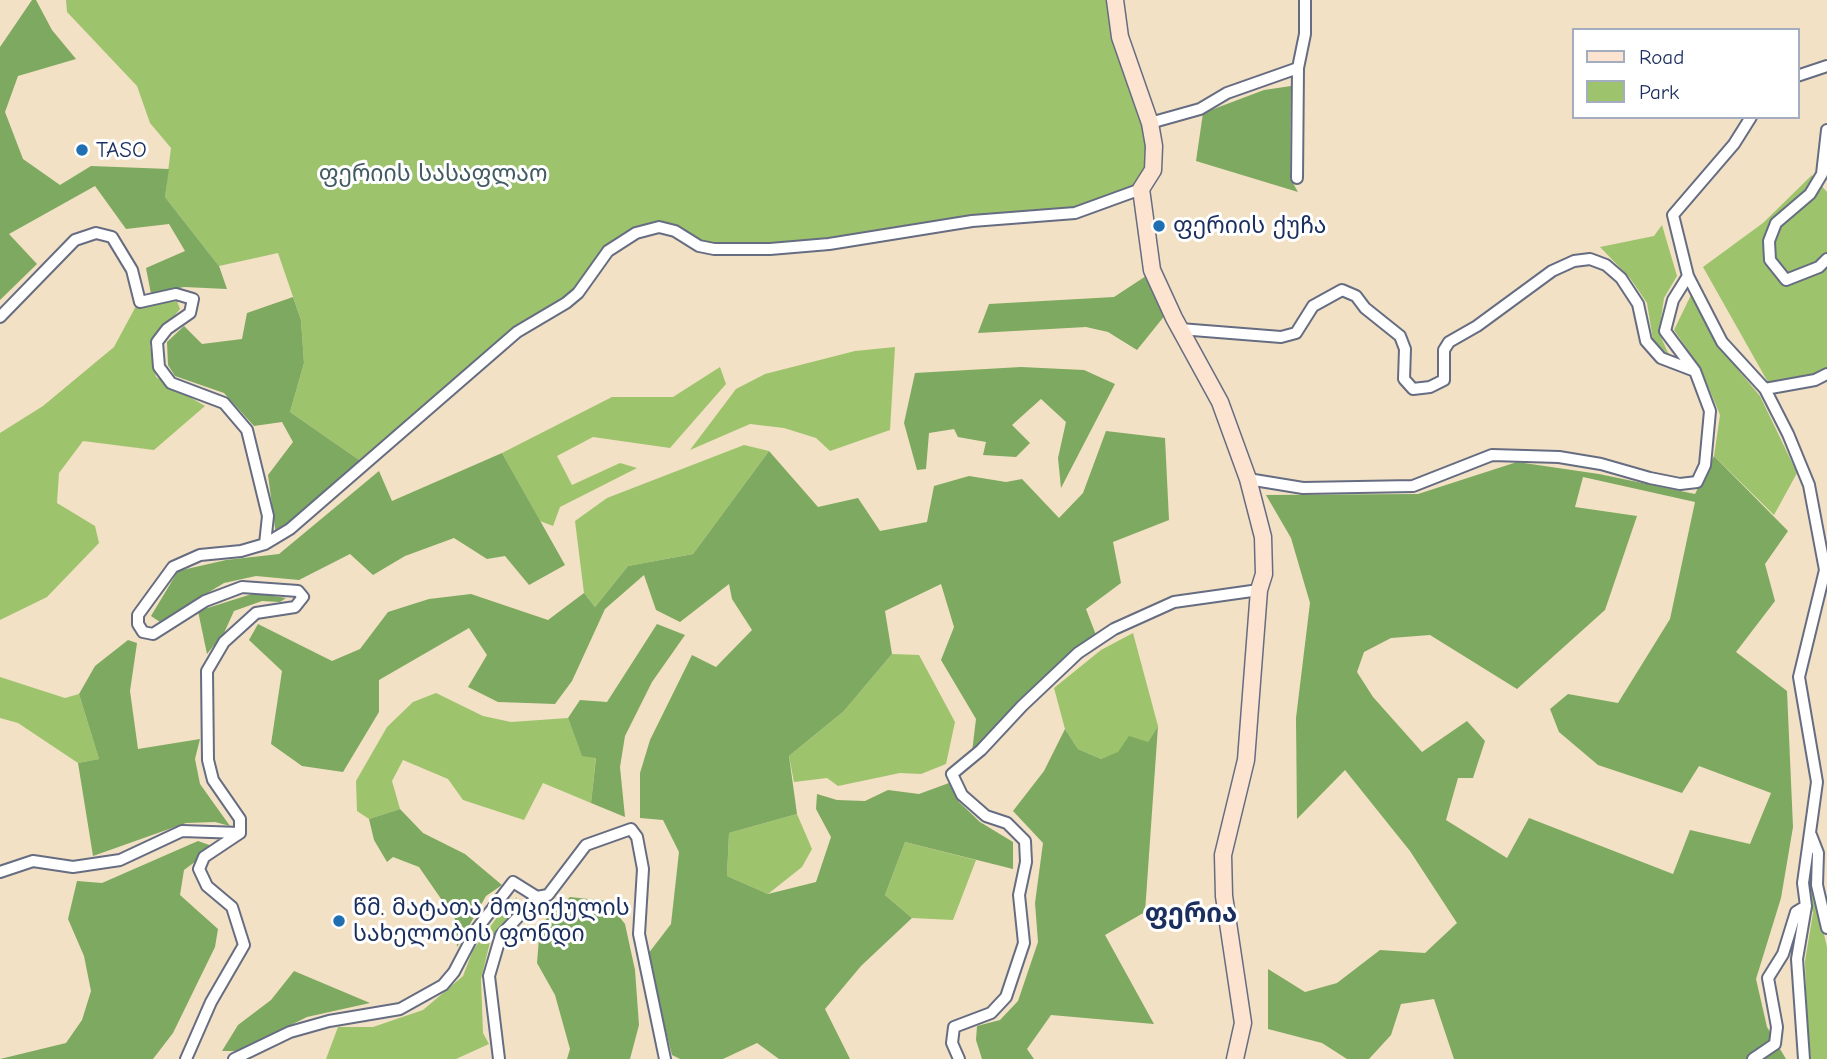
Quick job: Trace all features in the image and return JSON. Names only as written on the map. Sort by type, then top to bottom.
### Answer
[{"type":"street","points":[[240,833],[240,819],[213,780],[208,760],[207,671],[224,642],[256,612],[295,607],[303,597],[298,591],[242,587],[205,601],[153,634],[144,632],[138,624],[138,615],[173,567],[201,555],[241,551],[265,544],[290,530],[517,332],[578,293],[608,251],[636,233],[660,227],[675,231],[699,246],[714,249],[770,249],[829,244],[972,220],[1075,213],[1141,189],[1153,170],[1150,123],[1120,37],[1115,0]]},
{"type":"street","points":[[1297,178],[1298,68],[1305,34],[1305,0]]},
{"type":"street","points":[[1799,75],[1827,66]]},
{"type":"street","points":[[1150,123],[1200,110],[1227,93],[1298,68]]},
{"type":"street","points":[[1750,119],[1734,144],[1673,215],[1688,276],[1722,342],[1765,389],[1788,434],[1809,485],[1825,570],[1799,677],[1817,782],[1803,883],[1806,906],[1797,959],[1804,1059]]},
{"type":"street","points":[[1827,130],[1822,174],[1810,194],[1776,223],[1769,241],[1770,260],[1786,280],[1819,267],[1827,259]]},
{"type":"street","points":[[1141,189],[1152,271],[1220,402],[1248,480],[1263,537],[1264,575],[1259,590],[1246,760],[1223,855],[1224,896],[1243,1023],[1235,1059]]},
{"type":"street","points":[[0,317],[75,240],[96,233],[112,237],[132,270],[140,302],[176,294],[193,299],[190,313],[157,342],[159,367],[171,383],[223,403],[247,430],[268,516],[265,544]]},
{"type":"street","points":[[1180,329],[1281,337],[1296,333],[1313,306],[1342,290],[1356,296],[1365,308],[1400,336],[1405,349],[1404,379],[1413,389],[1430,387],[1444,380],[1444,350],[1449,342],[1477,326],[1552,271],[1574,261],[1590,259],[1606,265],[1621,278],[1637,304],[1646,341],[1661,358],[1695,371]]},
{"type":"street","points":[[1248,480],[1303,488],[1413,486],[1492,455],[1559,457],[1601,464],[1681,484],[1697,482],[1705,465],[1710,411],[1695,371],[1665,331],[1673,300],[1688,276]]},
{"type":"street","points":[[1765,389],[1815,380],[1827,374]]},
{"type":"street","points":[[1819,536],[1827,546]]},
{"type":"street","points":[[959,1059],[952,1043],[954,1027],[991,1013],[1006,997],[1024,943],[1019,895],[1026,862],[1025,841],[1007,823],[986,816],[962,796],[952,774],[981,750],[1022,706],[1078,653],[1114,629],[1174,602],[1259,590]]},
{"type":"street","points":[[499,1059],[489,976],[501,935],[537,897],[548,895],[586,845],[631,829],[636,837],[643,869],[639,934],[665,1059]]},
{"type":"street","points":[[0,872],[33,861],[73,867],[120,860],[182,831],[240,833]]},
{"type":"street","points":[[1810,832],[1818,853],[1817,885],[1827,928]]},
{"type":"street","points":[[186,1059],[211,1002],[244,945],[232,907],[207,886],[200,869],[204,857],[240,833]]},
{"type":"street","points":[[234,1059],[290,1032],[329,1021],[400,1009],[443,985],[454,972],[476,930],[513,882],[537,897]]},
{"type":"street","points":[[1753,1059],[1775,1044],[1777,1027],[1768,978],[1783,954],[1796,912],[1806,906]]},
{"type":"green space","points":[[32,0],[36,0],[52,30],[76,59],[18,76],[5,112],[23,159],[60,185],[91,166],[169,169],[165,197],[219,266],[227,289],[184,287],[151,294],[146,268],[185,251],[169,224],[126,229],[95,186],[9,234],[37,264],[0,300],[0,47]]},
{"type":"green space","name":"ფერიის სასაფლაო","points":[[66,0],[1115,0],[1154,146],[1141,189],[1075,213],[829,242],[715,246],[660,226],[618,241],[577,292],[515,330],[365,464],[290,412],[304,363],[301,320],[278,253],[219,266],[165,197],[171,148],[150,123],[137,86],[67,12]]},
{"type":"green space","points":[[1291,86],[1290,178],[1298,192],[1196,161],[1203,113],[1264,90]]},
{"type":"green space","points":[[1812,175],[1827,192],[1827,379],[1769,384],[1703,267],[1763,223]]},
{"type":"green space","points":[[1662,225],[1677,276],[1664,298],[1659,333],[1670,357],[1653,340],[1647,303],[1630,278],[1600,247],[1654,236]]},
{"type":"green space","points":[[1146,276],[1166,314],[1137,350],[1108,332],[1086,327],[978,333],[989,304],[1114,297]]},
{"type":"green space","points":[[1692,293],[1719,347],[1760,396],[1797,473],[1774,515],[1714,456],[1720,415],[1701,369],[1674,330]]},
{"type":"green space","points":[[293,297],[301,320],[304,363],[290,412],[365,464],[276,535],[268,475],[293,442],[282,422],[254,426],[224,393],[175,376],[168,365],[167,342],[184,326],[202,344],[242,339],[247,313]]},
{"type":"green space","points":[[177,301],[180,309],[150,346],[156,377],[205,406],[154,450],[83,441],[59,473],[57,503],[95,526],[99,543],[47,597],[0,620],[0,433],[43,406],[114,347],[136,306]]},
{"type":"green space","points":[[895,347],[890,430],[830,451],[816,438],[784,428],[750,424],[690,450],[736,389],[765,374],[855,351]]},
{"type":"green space","points":[[720,367],[726,384],[670,448],[593,437],[557,456],[572,485],[620,463],[637,468],[560,507],[553,526],[540,521],[502,453],[612,397],[673,397]]},
{"type":"green space","points":[[1021,367],[1084,370],[1115,384],[1061,488],[1058,458],[1066,422],[1041,399],[1012,425],[1030,443],[1016,457],[983,455],[986,442],[958,437],[954,429],[929,433],[926,469],[917,470],[904,423],[915,373]]},
{"type":"green space","points":[[1106,431],[1165,438],[1169,520],[1113,542],[1121,583],[1086,609],[1096,635],[972,752],[976,719],[941,660],[954,627],[941,584],[885,611],[892,654],[844,711],[789,756],[797,814],[729,833],[727,876],[768,894],[816,882],[831,837],[816,809],[817,794],[837,800],[865,801],[888,790],[919,794],[949,783],[959,802],[980,822],[1013,842],[1013,869],[905,842],[885,895],[912,918],[861,966],[825,1009],[850,1059],[779,1059],[757,1043],[723,1059],[680,1059],[672,1055],[657,997],[648,954],[671,924],[679,852],[663,820],[640,818],[640,773],[650,740],[692,655],[716,667],[752,630],[732,599],[729,584],[680,622],[656,610],[644,575],[605,609],[572,681],[555,704],[498,702],[468,687],[487,655],[469,628],[379,680],[379,712],[343,772],[302,766],[271,744],[282,671],[249,640],[258,624],[332,661],[360,649],[388,612],[429,599],[471,594],[548,620],[584,593],[595,607],[628,566],[693,554],[769,451],[818,507],[858,498],[880,531],[927,522],[934,486],[969,476],[1006,482],[1022,479],[1059,518],[1083,493]]},
{"type":"green space","points":[[744,445],[769,451],[693,554],[628,566],[595,607],[584,593],[575,521],[607,498]]},
{"type":"green space","points":[[502,453],[565,565],[529,585],[505,556],[487,559],[454,538],[405,556],[373,575],[350,554],[299,580],[256,576],[224,583],[160,622],[151,616],[178,571],[226,560],[279,554],[379,471],[392,501]]},
{"type":"green space","points":[[1714,456],[1788,531],[1765,564],[1775,601],[1736,652],[1787,691],[1793,827],[1781,898],[1756,979],[1767,1027],[1786,1059],[1454,1059],[1434,999],[1401,1004],[1391,1035],[1369,1059],[1347,1059],[1322,1043],[1268,1029],[1268,969],[1305,992],[1337,983],[1380,950],[1425,953],[1457,923],[1410,851],[1345,770],[1297,819],[1296,718],[1310,603],[1291,538],[1266,495],[1418,494],[1517,462],[1599,474],[1695,494]],"holes":[[[1583,477],[1695,502],[1670,619],[1618,703],[1568,694],[1550,709],[1559,732],[1598,765],[1682,793],[1699,766],[1771,793],[1750,844],[1690,830],[1673,874],[1529,818],[1507,858],[1446,820],[1458,778],[1473,778],[1485,741],[1467,721],[1422,752],[1373,697],[1357,672],[1364,652],[1391,638],[1430,635],[1517,689],[1605,610],[1637,516],[1575,507]]]},
{"type":"green space","points":[[255,593],[286,598],[280,602],[262,601],[234,611],[224,633],[207,654],[198,611]]},
{"type":"green space","points":[[657,624],[685,635],[652,682],[625,736],[620,767],[625,817],[591,803],[596,758],[582,756],[568,718],[580,700],[607,702]]},
{"type":"green space","points":[[1133,633],[1158,726],[1148,742],[1101,759],[1078,749],[1065,729],[1054,688],[1101,650]]},
{"type":"green space","points":[[128,640],[137,643],[130,691],[138,749],[200,739],[195,759],[200,784],[230,826],[215,822],[186,823],[93,856],[78,763],[99,759],[79,694],[95,666]]},
{"type":"green space","points":[[892,654],[919,655],[955,722],[946,764],[921,774],[900,773],[838,786],[827,778],[794,782],[789,756],[844,711]]},
{"type":"green space","points":[[0,677],[65,698],[79,694],[99,759],[78,763],[18,723],[0,718]]},
{"type":"green space","points":[[436,693],[483,716],[511,722],[568,718],[582,755],[596,757],[591,803],[543,783],[524,820],[463,800],[448,779],[403,760],[392,781],[400,809],[369,819],[357,811],[356,781],[387,727],[413,702]]},
{"type":"green space","points":[[1158,726],[1145,912],[1105,935],[1154,1024],[1051,1015],[1027,1049],[1034,1059],[982,1059],[976,1040],[977,1026],[1000,1020],[1018,1001],[1038,942],[1035,903],[1043,843],[1013,811],[1044,771],[1065,729],[1078,749],[1101,759],[1118,752],[1129,736],[1148,742]]},
{"type":"green space","points":[[400,809],[423,833],[465,854],[502,885],[486,896],[457,947],[455,919],[419,867],[393,857],[387,862],[374,840],[369,819]]},
{"type":"green space","points":[[797,814],[812,849],[802,867],[768,894],[727,876],[729,833]]},
{"type":"green space","points":[[198,841],[215,847],[184,870],[180,895],[218,929],[215,947],[173,1033],[153,1059],[0,1059],[66,1043],[82,1020],[91,991],[84,956],[68,919],[77,881],[102,883]]},
{"type":"green space","points":[[905,842],[976,860],[953,920],[912,918],[885,895]]},
{"type":"green space","points":[[1811,860],[1813,888],[1827,947],[1827,1059],[1811,1059],[1807,1026],[1805,961],[1813,913],[1808,889]]},
{"type":"green space","points":[[517,897],[512,915],[490,942],[481,979],[483,1033],[489,1044],[456,1059],[326,1059],[338,1027],[373,1027],[423,1010],[463,976],[473,950],[498,916]]},
{"type":"green space","points":[[570,897],[607,901],[625,924],[635,970],[639,1025],[630,1059],[567,1059],[570,1049],[555,995],[537,963],[540,925]]},
{"type":"green space","points":[[294,971],[370,1003],[307,1017],[238,1051],[222,1051],[238,1025],[271,1000]]},
{"type":"place","name":"TASO","points":[[82,150]]},
{"type":"place","name":"ფერიის ქუჩა","points":[[1159,226]]},
{"type":"place","name":"წმ. მატათა მოციქულის სახელობის ფონდი","points":[[339,921]]},
{"type":"district","name":"ფერია","points":[[1191,915]]}]
